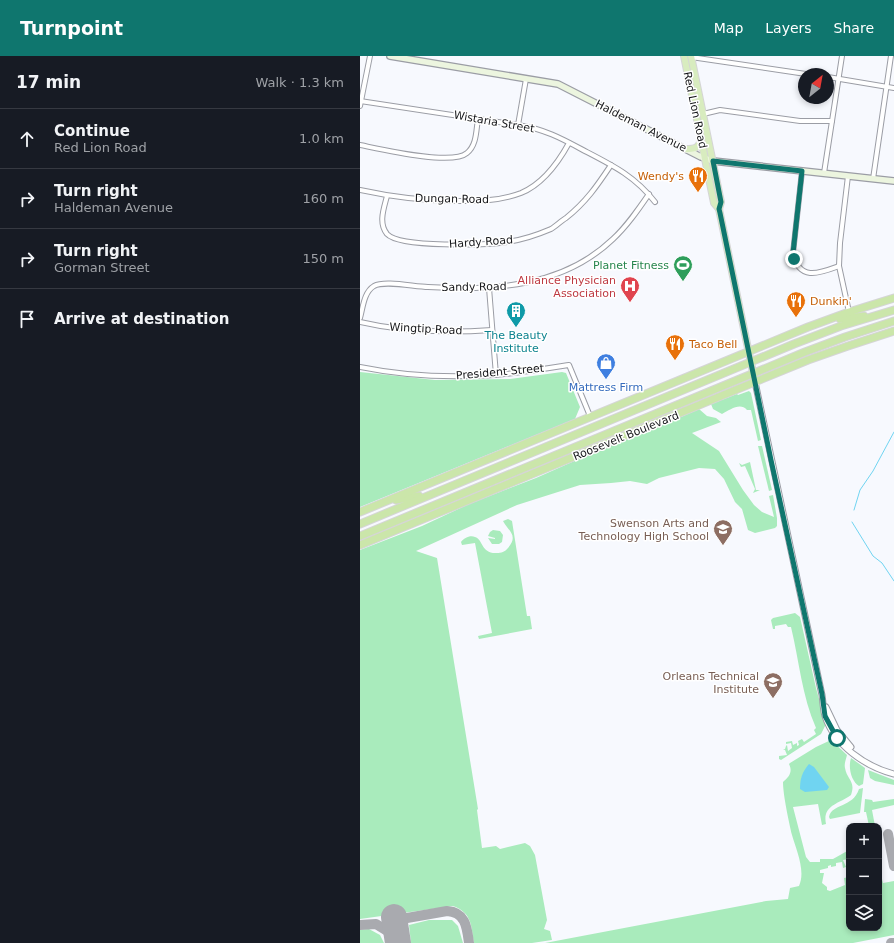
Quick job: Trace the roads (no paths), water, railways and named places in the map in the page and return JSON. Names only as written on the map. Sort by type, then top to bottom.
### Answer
[{"type":"highway","points":[[360,512],[825,320],[894,298]]},
{"type":"highway","name":"Roosevelt Boulevard","points":[[360,524],[751,362],[824,333],[894,310]]},
{"type":"highway","points":[[825,320],[882,313]]},
{"type":"highway","name":"Roosevelt Boulevard","points":[[360,536],[753,373],[832,342],[894,321]]},
{"type":"highway","points":[[848,346],[885,324]]},
{"type":"highway","name":"Roosevelt Boulevard","points":[[360,546],[755,382],[848,346],[894,331]]},
{"type":"highway","points":[[616,430],[657,423]]},
{"type":"highway","points":[[476,498],[507,475]]},
{"type":"highway","points":[[383,502],[433,493]]},
{"type":"main road","name":"Haldeman Avenue","points":[[390,56],[417,58],[526,79],[551,82],[705,159],[713,161],[894,181]]},
{"type":"main road","name":"Red Lion Road","points":[[684,56],[714,203],[719,209]]},
{"type":"main road","name":"Red Lion Road","points":[[691,56],[721,202],[719,209],[755,382]]},
{"type":"main road","points":[[686,149],[698,147],[701,139]]},
{"type":"street","points":[[360,106],[370,56]]},
{"type":"street","points":[[691,56],[798,73]]},
{"type":"street","points":[[824,173],[842,56]]},
{"type":"street","points":[[873,179],[891,56]]},
{"type":"street","points":[[834,78],[894,88]]},
{"type":"street","points":[[518,125],[526,79]]},
{"type":"street","name":"Wistaria Street","points":[[361,101],[543,130],[611,164],[630,176],[649,194],[655,202]]},
{"type":"street","points":[[703,114],[720,110],[800,121],[832,121]]},
{"type":"street","points":[[360,145],[406,154],[439,158],[462,157],[468,153],[473,146],[478,119]]},
{"type":"street","name":"Dungan Road","points":[[360,190],[387,196],[441,201],[482,201],[501,198],[521,192],[541,179],[555,165],[569,143]]},
{"type":"street","name":"Hardy Road","points":[[387,196],[382,222],[387,234],[395,239],[409,242],[453,245],[506,242],[530,237],[552,228],[576,210],[592,194],[611,164]]},
{"type":"street","points":[[802,171],[793,253],[794,259],[807,273],[813,274],[839,266]]},
{"type":"street","points":[[848,176],[840,243],[839,266],[849,312]]},
{"type":"street","name":"Sandy Road","points":[[360,318],[368,291],[381,283],[458,289],[489,288],[535,282],[555,275],[597,253],[613,239],[632,218],[649,194]]},
{"type":"street","points":[[489,288],[496,375]]},
{"type":"street","name":"Wingtip Road","points":[[360,322],[396,328],[455,332],[492,330]]},
{"type":"street","name":"President Street","points":[[360,367],[411,374],[451,376],[496,375],[569,366],[590,416]]},
{"type":"street","name":"Red Lion Road","points":[[755,382],[822,694],[825,716],[832,730],[845,746],[861,758]]},
{"type":"street","name":"Red Lion Road","points":[[822,694],[833,724],[842,737],[861,758]]},
{"type":"street","points":[[861,758],[878,768],[894,774]]},
{"type":"water","points":[[809,764],[814,767],[829,787],[827,790],[805,792],[800,789],[802,776]]},
{"type":"waterway","points":[[854,510],[860,490],[873,471],[894,432]]},
{"type":"waterway","points":[[852,522],[873,556],[882,563],[894,581]]},
{"type":"place","name":"Wendy's","points":[[698,193]]},
{"type":"place","name":"Planet Fitness","points":[[683,282]]},
{"type":"place","name":"Alliance Physician Association","points":[[630,303]]},
{"type":"place","name":"Dunkin'","points":[[796,318]]},
{"type":"place","name":"The Beauty Institute","points":[[516,328]]},
{"type":"place","name":"Taco Bell","points":[[675,361]]},
{"type":"place","name":"Mattress Firm","points":[[606,380]]},
{"type":"place","name":"Swenson Arts and Technology High School","points":[[723,546]]},
{"type":"place","name":"Orleans Technical Institute","points":[[773,699]]}]
